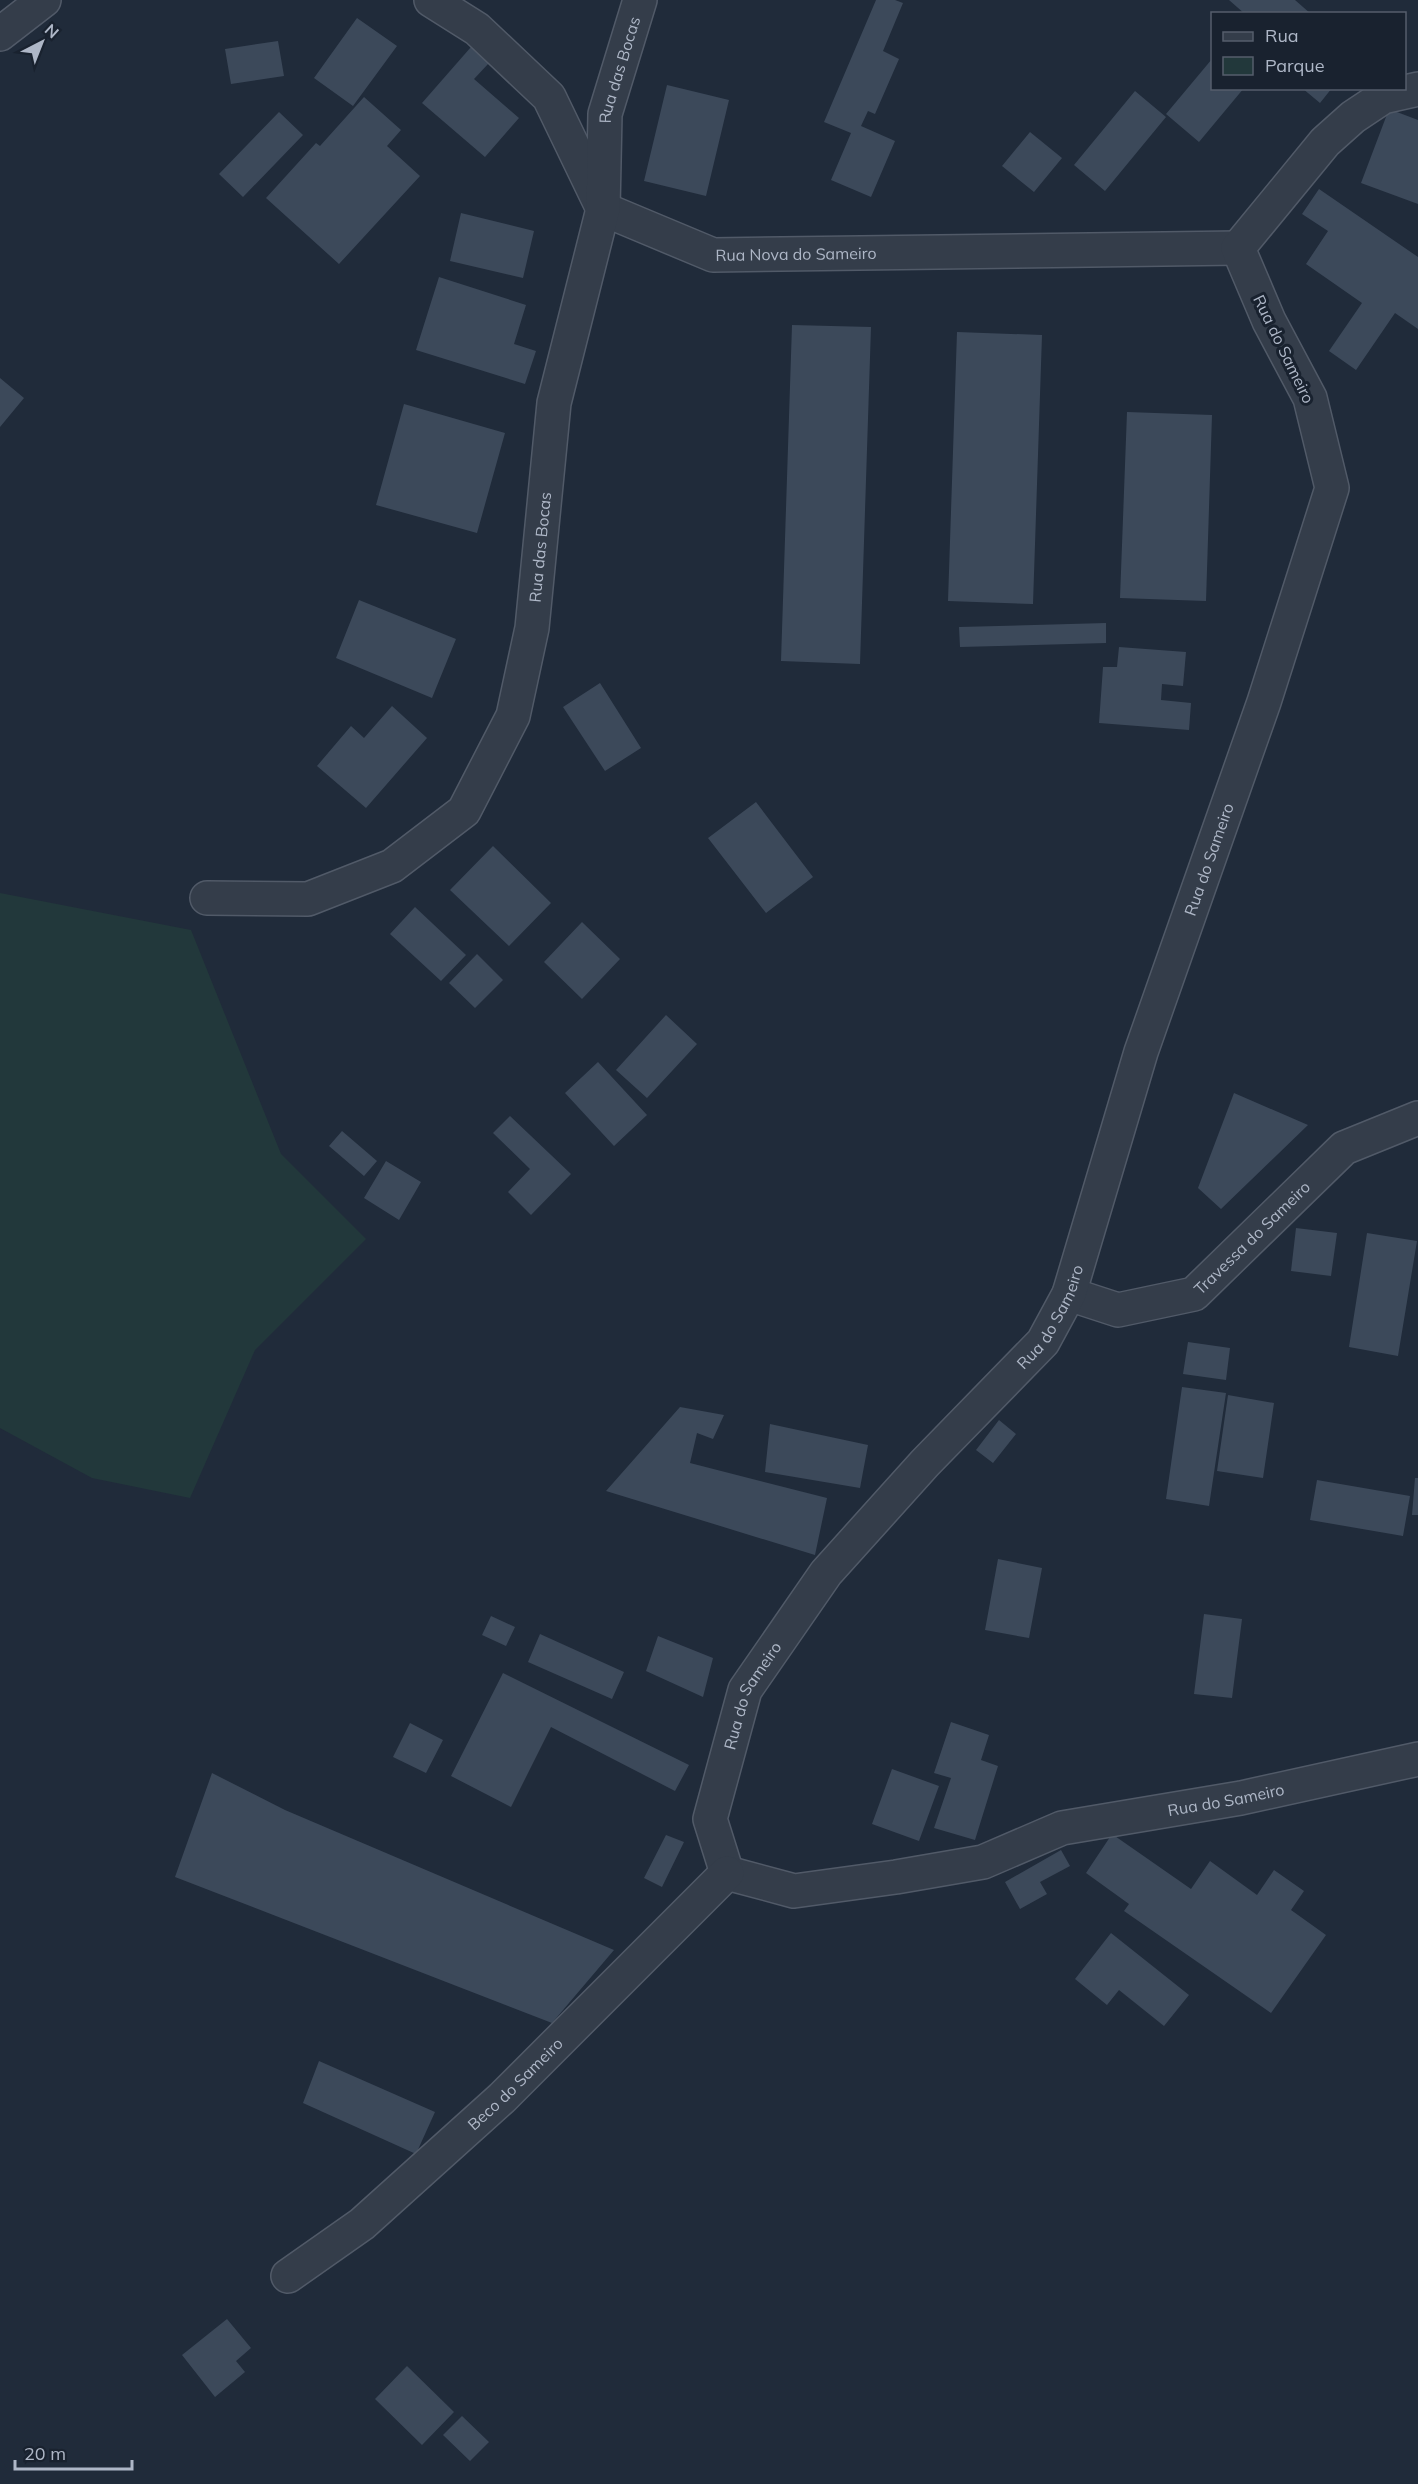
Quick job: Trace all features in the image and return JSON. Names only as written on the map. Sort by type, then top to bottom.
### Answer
[{"type":"street","points":[[0,34],[44,0]]},
{"type":"street","points":[[431,0],[477,29],[549,97],[603,209]]},
{"type":"street","name":"Rua das Bocas","points":[[207,898],[308,898],[392,866],[464,812],[513,716],[532,628],[554,403],[603,209],[605,114],[640,0]]},
{"type":"street","points":[[1238,248],[1325,142],[1353,117],[1383,97],[1418,89]]},
{"type":"street","name":"Rua Nova do Sameiro","points":[[603,209],[713,255],[1238,248]]},
{"type":"street","name":"Rua do Sameiro","points":[[1238,248],[1269,321],[1311,398],[1332,488],[1264,702],[1142,1052],[1069,1294],[1043,1342],[925,1463],[826,1573],[745,1690],[710,1819],[727,1873],[794,1891],[983,1863],[1062,1828],[1241,1798],[1418,1759]]},
{"type":"street","name":"Travessa do Sameiro","points":[[1069,1294],[1118,1310],[1194,1294],[1344,1148],[1418,1118]]},
{"type":"street","name":"Beco do Sameiro","points":[[288,2276],[362,2224],[502,2098],[727,1873]]},
{"type":"green space","points":[[0,893],[191,930],[281,1154],[366,1239],[255,1350],[190,1498],[92,1478],[0,1428]]},
{"type":"building","points":[[876,0],[895,0],[903,3],[883,51],[899,59],[875,114],[868,111],[861,126],[895,141],[871,197],[831,180],[851,133],[824,122]]},
{"type":"building","points":[[1229,0],[1295,0],[1309,12],[1243,12]]},
{"type":"building","points":[[357,18],[397,46],[353,106],[314,78]]},
{"type":"building","points":[[278,41],[284,76],[231,84],[225,49]]},
{"type":"building","points":[[471,47],[489,63],[474,79],[519,118],[485,157],[422,103]]},
{"type":"building","points":[[1211,60],[1211,90],[1242,90],[1199,142],[1166,114]]},
{"type":"building","points":[[667,85],[729,100],[706,196],[644,181]]},
{"type":"building","points":[[1304,90],[1330,90],[1320,103]]},
{"type":"building","points":[[1135,91],[1166,117],[1105,191],[1074,165]]},
{"type":"building","points":[[364,97],[401,130],[387,146],[420,176],[339,264],[266,198],[316,143],[320,146]]},
{"type":"building","points":[[1389,109],[1418,120],[1418,204],[1361,183]]},
{"type":"building","points":[[279,112],[303,135],[243,197],[219,174]]},
{"type":"building","points":[[1030,132],[1062,158],[1034,192],[1002,166]]},
{"type":"building","points":[[1319,189],[1418,257],[1418,329],[1395,313],[1356,370],[1329,351],[1362,303],[1306,264],[1328,231],[1302,214]]},
{"type":"building","points":[[461,213],[534,231],[523,278],[450,261]]},
{"type":"building","points":[[439,277],[526,305],[514,344],[536,351],[525,384],[416,350]]},
{"type":"building","points":[[792,325],[871,327],[860,664],[781,661]]},
{"type":"building","points":[[957,332],[1042,335],[1033,604],[948,601]]},
{"type":"building","points":[[0,378],[24,398],[0,427]]},
{"type":"building","points":[[404,404],[505,433],[477,533],[376,505]]},
{"type":"building","points":[[1127,412],[1212,415],[1206,601],[1120,598]]},
{"type":"building","points":[[359,600],[456,639],[432,698],[336,658]]},
{"type":"building","points":[[1106,623],[1106,643],[960,647],[959,627]]},
{"type":"building","points":[[1119,647],[1186,652],[1183,686],[1162,684],[1161,700],[1191,703],[1189,730],[1099,723],[1103,667],[1117,667]]},
{"type":"building","points":[[600,683],[641,748],[605,771],[563,707]]},
{"type":"building","points":[[392,706],[427,738],[366,808],[317,766],[351,726],[364,738]]},
{"type":"building","points":[[756,802],[813,877],[766,913],[708,838]]},
{"type":"building","points":[[493,846],[551,903],[509,946],[450,890]]},
{"type":"building","points":[[415,907],[466,955],[441,981],[390,934]]},
{"type":"building","points":[[582,922],[620,959],[582,999],[544,962]]},
{"type":"building","points":[[477,954],[503,980],[475,1008],[449,983]]},
{"type":"building","points":[[666,1015],[697,1044],[647,1098],[616,1070]]},
{"type":"building","points":[[598,1062],[647,1115],[614,1146],[565,1093]]},
{"type":"building","points":[[1234,1093],[1308,1125],[1221,1209],[1198,1188]]},
{"type":"building","points":[[510,1116],[571,1174],[531,1215],[508,1192],[530,1169],[493,1133]]},
{"type":"building","points":[[342,1131],[377,1161],[364,1176],[329,1146]]},
{"type":"building","points":[[386,1161],[421,1182],[399,1220],[364,1198]]},
{"type":"building","points":[[1296,1228],[1337,1233],[1331,1276],[1291,1271]]},
{"type":"building","points":[[1367,1233],[1417,1241],[1398,1356],[1349,1347]]},
{"type":"building","points":[[1188,1342],[1230,1348],[1226,1380],[1183,1374]]},
{"type":"building","points":[[1182,1387],[1226,1393],[1209,1506],[1166,1499]]},
{"type":"building","points":[[1228,1395],[1274,1403],[1263,1478],[1217,1471]]},
{"type":"building","points":[[680,1407],[724,1415],[713,1439],[697,1433],[690,1463],[827,1498],[815,1555],[606,1491]]},
{"type":"building","points":[[999,1420],[1016,1434],[993,1463],[976,1450]]},
{"type":"building","points":[[770,1424],[868,1445],[860,1488],[765,1472]]},
{"type":"building","points":[[1415,1478],[1418,1478],[1418,1515],[1412,1515]]},
{"type":"building","points":[[1317,1480],[1410,1496],[1403,1536],[1310,1520]]},
{"type":"building","points":[[998,1559],[1042,1568],[1029,1638],[985,1630]]},
{"type":"building","points":[[1204,1614],[1242,1619],[1232,1698],[1194,1694]]},
{"type":"building","points":[[491,1616],[515,1627],[506,1646],[482,1635]]},
{"type":"building","points":[[540,1634],[624,1672],[612,1699],[528,1662]]},
{"type":"building","points":[[658,1636],[713,1658],[703,1697],[646,1671]]},
{"type":"building","points":[[503,1673],[689,1765],[675,1791],[551,1727],[511,1807],[451,1776]]},
{"type":"building","points":[[951,1722],[989,1735],[981,1760],[998,1766],[975,1840],[934,1828],[951,1778],[934,1773]]},
{"type":"building","points":[[410,1723],[443,1740],[426,1773],[393,1757]]},
{"type":"building","points":[[892,1769],[939,1786],[919,1841],[872,1824]]},
{"type":"building","points":[[212,1773],[285,1810],[614,1950],[552,2023],[175,1877]]},
{"type":"building","points":[[1112,1834],[1191,1889],[1210,1861],[1257,1895],[1274,1870],[1304,1891],[1291,1910],[1326,1935],[1271,2013],[1124,1911],[1129,1904],[1086,1873]]},
{"type":"building","points":[[666,1835],[684,1842],[662,1887],[644,1878]]},
{"type":"building","points":[[1061,1850],[1070,1866],[1040,1882],[1047,1894],[1020,1909],[1005,1882]]},
{"type":"building","points":[[1111,1933],[1189,1995],[1164,2026],[1119,1990],[1107,2005],[1075,1979]]},
{"type":"building","points":[[319,2061],[435,2112],[416,2154],[303,2103]]},
{"type":"building","points":[[227,2319],[251,2348],[236,2361],[245,2372],[215,2397],[182,2355]]},
{"type":"building","points":[[407,2366],[454,2412],[422,2445],[375,2399]]},
{"type":"building","points":[[462,2416],[489,2442],[470,2461],[443,2435]]}]
